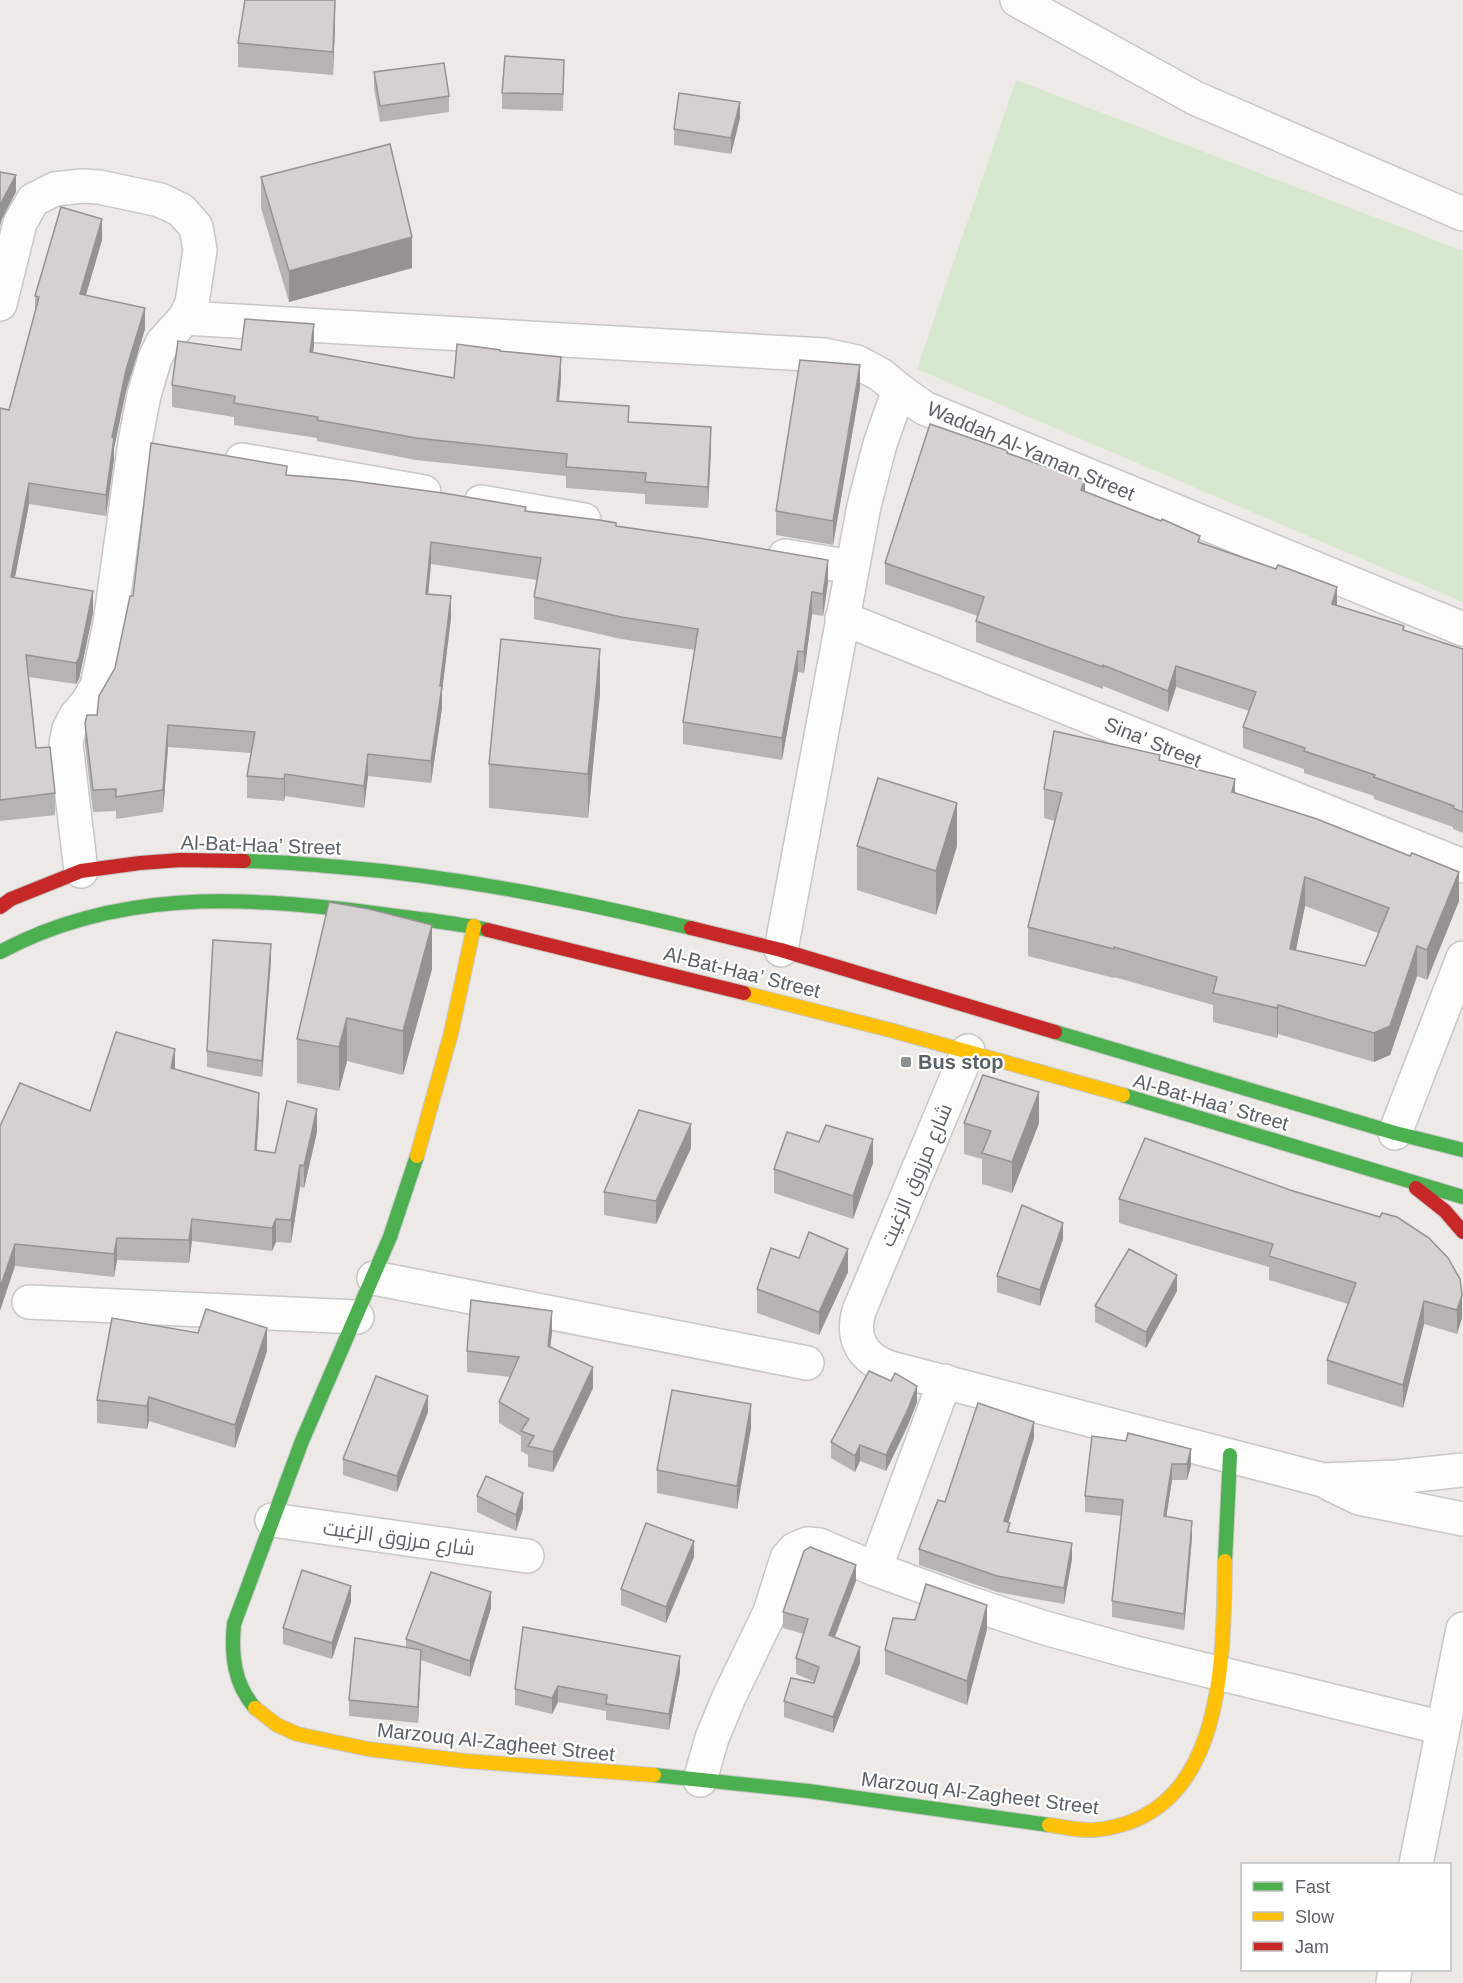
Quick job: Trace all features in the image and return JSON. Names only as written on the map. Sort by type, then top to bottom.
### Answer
[{"type":"street","points":[[1017,0],[1195,98],[1463,213]]},
{"type":"street","points":[[0,304],[20,223],[33,200],[55,189],[90,187],[160,200],[181,210],[196,227],[200,250],[195,289],[185,318],[163,342],[155,358],[144,395],[147,444],[97,686],[69,729],[66,744],[81,871]]},
{"type":"street","name":"Waddah Al-Yaman Street","points":[[185,318],[824,355],[857,362],[882,375],[924,408],[1463,629]]},
{"type":"street","points":[[782,950],[864,506],[899,390]]},
{"type":"street","points":[[217,456],[617,526]]},
{"type":"street","points":[[758,551],[852,567]]},
{"type":"street","name":"Sina' Street","points":[[842,618],[1463,866]]},
{"type":"street","name":"Al-Bat-Haa’ Street","points":[[0,907],[11,899],[81,871],[181,860],[268,861],[397,872],[452,885],[591,904],[782,950],[1395,1133],[1463,1150]]},
{"type":"street","name":"Al-Bat-Haa’ Street","points":[[0,952],[53,927],[102,913],[153,905],[204,901],[256,901],[447,917],[474,926],[769,998],[968,1051],[1463,1197]]},
{"type":"street","name":"Marzouq Al-Zagheet Street","points":[[474,926],[443,1070],[400,1209],[374,1278],[303,1441],[234,1624],[232,1658],[235,1674],[251,1704],[277,1726],[292,1732],[351,1746],[426,1758],[700,1780],[816,1792],[1091,1830],[1130,1823],[1157,1809],[1179,1789],[1191,1773],[1207,1728],[1219,1673],[1222,1640],[1230,1455]]},
{"type":"street","points":[[1395,1133],[1463,958]]},
{"type":"street","name":"شارع مرزوق الزغيت","points":[[968,1051],[856,1321],[859,1342],[871,1359],[890,1368],[1323,1480]]},
{"type":"street","points":[[1405,1179],[1445,1211],[1463,1233]]},
{"type":"street","points":[[374,1278],[807,1363]]},
{"type":"street","points":[[29,1302],[357,1317]]},
{"type":"street","points":[[875,1569],[945,1381]]},
{"type":"street","points":[[1323,1480],[1379,1478],[1463,1470]]},
{"type":"street","points":[[1323,1480],[1334,1488],[1359,1498],[1463,1519]]},
{"type":"street","name":"شارع مرزوق الزغيت","points":[[272,1520],[527,1556]]},
{"type":"street","points":[[700,1780],[712,1738],[729,1696],[770,1612],[791,1553],[801,1545],[813,1543],[875,1569],[1045,1628],[1132,1652],[1443,1728]]},
{"type":"street","points":[[1416,1863],[1463,1629]]},
{"type":"green space","points":[[1016,80],[1463,251],[1463,602],[917,369]]},
{"type":"building","points":[[245,0],[335,0],[333,52],[238,43]]},
{"type":"building","points":[[505,56],[564,60],[563,94],[502,93]]},
{"type":"building","points":[[444,63],[449,96],[380,106],[374,72]]},
{"type":"building","points":[[679,93],[740,102],[731,138],[674,129]]},
{"type":"building","points":[[390,144],[412,237],[289,271],[261,177]]},
{"type":"building","points":[[0,172],[16,175],[0,209]]},
{"type":"building","points":[[61,207],[102,219],[80,294],[145,308],[126,370],[112,437],[114,438],[106,495],[29,483],[11,577],[93,591],[76,663],[26,655],[36,748],[50,747],[55,793],[0,800],[0,408],[9,410],[39,297],[35,296]]},
{"type":"building","points":[[245,319],[314,324],[310,352],[454,378],[457,344],[561,357],[557,401],[629,406],[628,422],[711,427],[708,487],[645,482],[646,473],[566,467],[567,454],[416,438],[317,420],[318,417],[234,403],[235,396],[172,385],[178,341],[241,350]]},
{"type":"building","points":[[800,360],[860,365],[833,521],[776,511]]},
{"type":"building","points":[[930,424],[1085,480],[1081,490],[1161,521],[1162,519],[1200,536],[1198,542],[1276,569],[1278,565],[1337,587],[1332,604],[1404,626],[1403,630],[1463,649],[1463,812],[1453,808],[1454,806],[1374,777],[1375,775],[1243,727],[1256,692],[1176,666],[1168,691],[1103,665],[1103,667],[976,621],[984,597],[885,563]]},
{"type":"building","points":[[151,443],[287,466],[286,475],[346,480],[443,493],[526,507],[525,511],[599,520],[616,523],[616,526],[828,560],[823,594],[812,592],[804,652],[798,651],[782,738],[683,722],[698,629],[621,617],[534,597],[541,558],[431,542],[426,594],[451,596],[440,686],[442,686],[431,761],[368,754],[364,786],[285,774],[284,779],[247,776],[255,732],[168,725],[163,790],[116,797],[116,789],[93,790],[85,723],[87,715],[97,715],[99,696],[115,668],[130,596],[133,596]]},
{"type":"building","points":[[501,639],[600,649],[588,774],[489,764]]},
{"type":"building","points":[[1054,731],[1160,755],[1159,760],[1235,779],[1232,792],[1317,819],[1410,856],[1412,853],[1459,872],[1427,950],[1417,946],[1390,1026],[1374,1033],[1278,1005],[1277,1008],[1213,993],[1217,977],[1114,947],[1114,949],[1028,927],[1062,793],[1044,789]],"holes":[[[1305,877],[1389,908],[1365,966],[1290,949]]]},
{"type":"building","points":[[878,778],[957,803],[936,871],[857,846]]},
{"type":"building","points":[[329,902],[369,909],[432,925],[403,1031],[347,1018],[339,1047],[297,1039]]},
{"type":"building","points":[[213,940],[271,944],[262,1061],[207,1051]]},
{"type":"building","points":[[116,1032],[175,1049],[171,1068],[259,1093],[255,1150],[275,1153],[287,1101],[317,1109],[304,1166],[300,1165],[291,1220],[276,1219],[272,1228],[192,1219],[189,1240],[117,1238],[114,1254],[15,1244],[0,1288],[0,1126],[20,1083],[90,1111]]},
{"type":"building","points":[[983,1075],[1039,1092],[1012,1162],[982,1153],[991,1131],[964,1123]]},
{"type":"building","points":[[639,1110],[691,1124],[656,1201],[604,1192]]},
{"type":"building","points":[[826,1125],[873,1139],[853,1196],[774,1169],[787,1132],[819,1142]]},
{"type":"building","points":[[1145,1138],[1290,1190],[1380,1217],[1382,1213],[1397,1217],[1429,1238],[1448,1258],[1460,1279],[1462,1295],[1457,1310],[1424,1301],[1403,1385],[1327,1360],[1356,1283],[1269,1256],[1273,1244],[1119,1199]]},
{"type":"building","points":[[1022,1205],[1063,1223],[1040,1290],[997,1276]]},
{"type":"building","points":[[809,1232],[848,1249],[819,1312],[757,1289],[771,1248],[799,1258]]},
{"type":"building","points":[[1129,1249],[1177,1275],[1146,1332],[1095,1306]]},
{"type":"building","points":[[471,1300],[552,1311],[548,1346],[593,1367],[553,1452],[528,1446],[534,1436],[521,1431],[529,1419],[499,1402],[519,1357],[467,1351]]},
{"type":"building","points":[[206,1309],[267,1328],[235,1425],[149,1397],[147,1406],[97,1400],[112,1318],[198,1333]]},
{"type":"building","points":[[869,1371],[891,1381],[895,1373],[917,1386],[886,1455],[860,1445],[855,1456],[831,1442]]},
{"type":"building","points":[[376,1376],[428,1396],[397,1476],[343,1459]]},
{"type":"building","points":[[672,1390],[751,1404],[737,1486],[657,1470]]},
{"type":"building","points":[[978,1403],[1034,1422],[1004,1521],[1010,1523],[1007,1532],[1072,1543],[1064,1588],[997,1576],[919,1549],[938,1500],[945,1502]]},
{"type":"building","points":[[1128,1433],[1191,1449],[1187,1464],[1172,1464],[1164,1516],[1192,1521],[1184,1614],[1112,1601],[1123,1500],[1085,1496],[1092,1436],[1126,1441]]},
{"type":"building","points":[[486,1476],[523,1493],[516,1515],[477,1496]]},
{"type":"building","points":[[646,1523],[694,1541],[666,1607],[621,1589]]},
{"type":"building","points":[[810,1547],[856,1565],[829,1635],[860,1647],[833,1717],[784,1701],[791,1678],[814,1683],[819,1667],[796,1658],[808,1619],[783,1612],[804,1551]]},
{"type":"building","points":[[302,1570],[351,1586],[332,1643],[283,1628]]},
{"type":"building","points":[[431,1572],[491,1592],[470,1661],[406,1639]]},
{"type":"building","points":[[926,1584],[987,1605],[967,1681],[885,1650],[893,1618],[915,1620]]},
{"type":"building","points":[[523,1627],[680,1656],[669,1714],[606,1704],[607,1695],[558,1686],[552,1698],[515,1689]]},
{"type":"building","points":[[355,1638],[421,1650],[418,1707],[349,1700]]},
{"type":"traffic: fast","points":[[244,861],[385,871],[473,883],[604,908],[691,928]]},
{"type":"traffic: fast","points":[[0,952],[44,932],[88,917],[133,908],[179,903],[225,901],[319,907],[443,922],[488,930]]},
{"type":"traffic: fast","points":[[1055,1032],[1395,1133],[1463,1150]]},
{"type":"traffic: fast","points":[[1123,1095],[1463,1197]]},
{"type":"traffic: fast","points":[[255,1708],[238,1679],[233,1647],[234,1624],[302,1441],[390,1237],[417,1156]]},
{"type":"traffic: fast","points":[[1225,1561],[1230,1455]]},
{"type":"traffic: fast","points":[[654,1775],[808,1791],[1049,1825]]},
{"type":"traffic: slow","points":[[417,1156],[451,1033],[474,926]]},
{"type":"traffic: slow","points":[[744,993],[890,1030],[1123,1095]]},
{"type":"traffic: slow","points":[[1049,1825],[1094,1830],[1137,1819],[1170,1797],[1193,1766],[1208,1728],[1217,1687],[1222,1644],[1225,1561]]},
{"type":"traffic: slow","points":[[255,1708],[277,1725],[297,1734],[368,1749],[465,1761],[654,1775]]},
{"type":"traffic: jam","points":[[0,907],[11,899],[81,871],[181,860],[244,861]]},
{"type":"traffic: jam","points":[[691,928],[781,950],[1055,1032]]},
{"type":"traffic: jam","points":[[488,930],[744,993]]},
{"type":"traffic: jam","points":[[1416,1188],[1445,1211],[1463,1232]]},
{"type":"place","name":"Bus stop","points":[[906,1062]]}]
